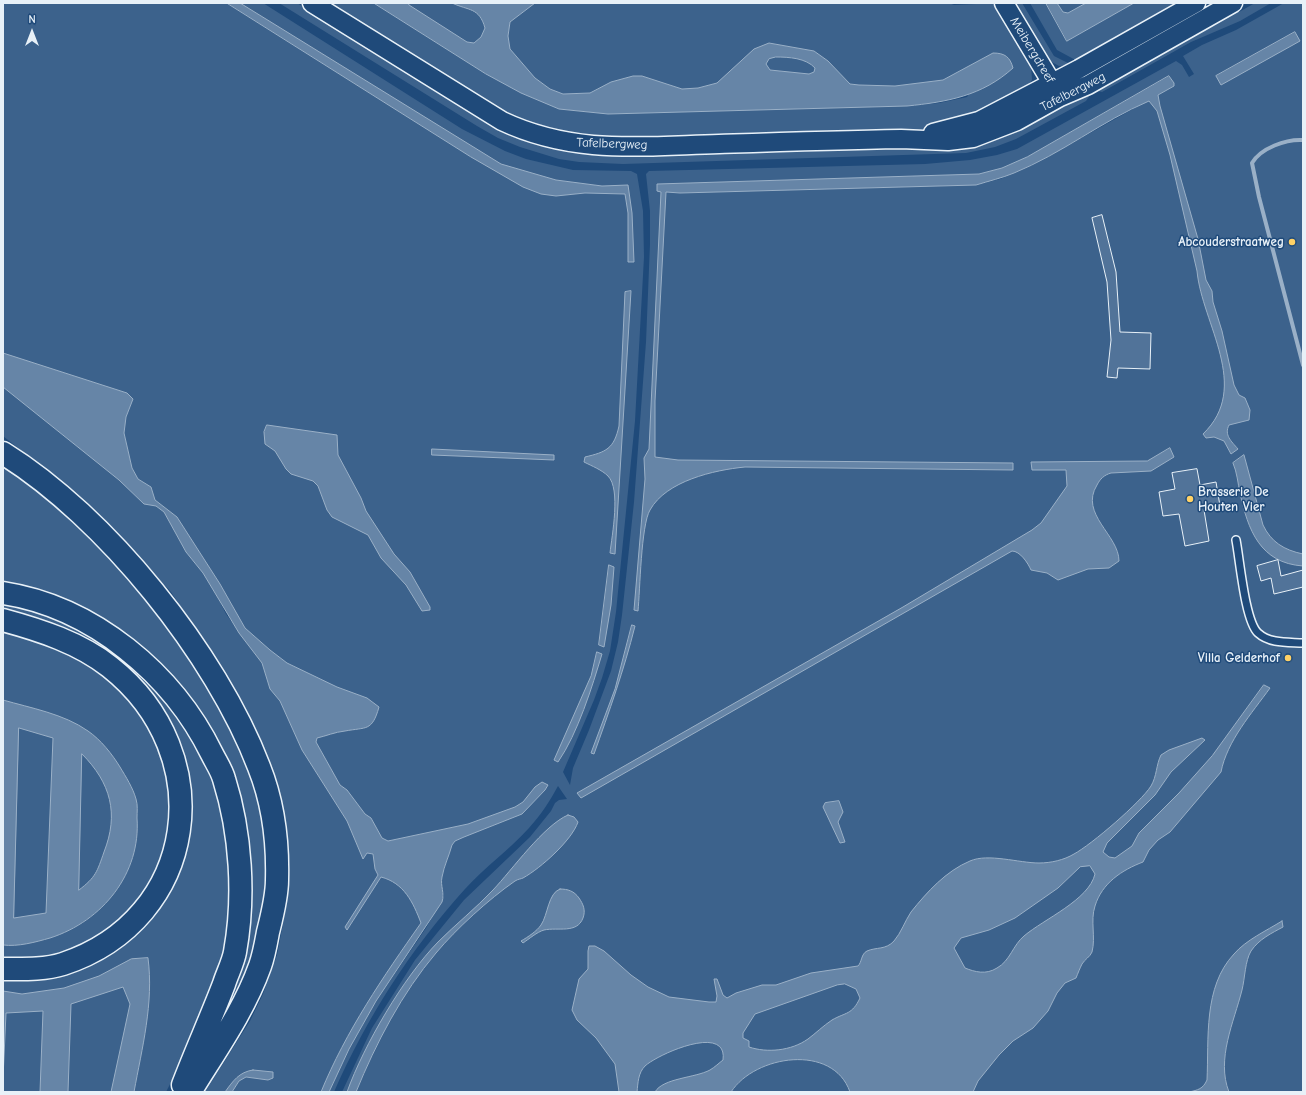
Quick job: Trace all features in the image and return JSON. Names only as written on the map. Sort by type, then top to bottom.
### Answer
[{"type":"highway","points":[[3,453],[28,468],[95,526],[149,587],[198,651],[245,734],[260,769],[270,805],[275,841],[277,881],[272,915],[260,965],[241,1009],[190,1092]]},
{"type":"highway","points":[[3,593],[46,604],[89,623],[126,647],[157,675],[180,702],[202,732],[224,778],[236,829],[241,884],[235,953],[216,1006],[195,1053],[181,1092]]},
{"type":"highway","points":[[3,620],[29,628],[75,646],[110,667],[124,680],[155,716],[170,744],[178,778],[181,812],[180,832],[175,853],[163,883],[146,906],[123,931],[92,952],[62,964],[25,969],[3,968]]},
{"type":"street","name":"Tafelbergweg","points":[[312,3],[502,121],[533,134],[560,141],[610,147],[901,139],[947,130],[979,121],[1056,90],[1196,3]]},
{"type":"street","name":"Meibergdreef","points":[[1004,3],[1056,90]]},
{"type":"street","name":"Tafelbergweg","points":[[1056,90],[1088,85],[1233,3]]},
{"type":"lane","points":[[1236,540],[1248,608],[1258,634],[1274,641],[1303,643]]},
{"type":"shaded area","points":[[3,3],[227,3],[471,157],[556,196],[585,193],[625,194],[628,185],[602,186],[556,180],[500,164],[240,3],[263,3],[462,129],[505,151],[526,159],[573,170],[631,171],[637,174],[643,211],[644,257],[635,421],[616,612],[610,651],[602,678],[563,772],[570,785],[573,768],[611,671],[618,642],[622,615],[634,502],[646,342],[650,211],[646,174],[649,171],[925,164],[970,160],[997,155],[1017,149],[1176,61],[1182,65],[1189,77],[1194,74],[1183,56],[1202,45],[1236,30],[1284,3],[1303,3],[1303,1092],[342,1092],[372,1028],[415,960],[464,900],[530,837],[551,811],[555,803],[559,800],[567,799],[558,786],[545,808],[529,828],[465,889],[408,960],[375,1011],[334,1092],[329,1092],[349,1049],[376,1001],[426,928],[444,896],[441,886],[442,876],[452,845],[455,841],[464,837],[522,814],[545,790],[529,796],[515,807],[468,824],[388,841],[382,838],[371,818],[365,814],[347,790],[340,785],[316,742],[317,738],[346,730],[364,729],[367,698],[337,687],[287,663],[245,628],[220,584],[177,517],[155,500],[151,487],[138,479],[132,468],[124,433],[126,417],[133,399],[127,393],[3,353]],"holes":[[[1169,76],[1174,86],[1033,165],[1000,179],[976,185],[680,193],[666,192],[657,184],[979,174],[1002,168],[1027,157]]]},
{"type":"shaded area","points":[[227,3],[240,3],[501,164],[556,180],[602,186],[628,185],[632,213],[634,262],[628,262],[628,213],[625,194],[585,193],[556,196],[541,194],[523,187],[471,157]]},
{"type":"shaded area","points":[[279,3],[297,3],[351,37],[546,146],[601,156],[937,147],[1087,91],[1090,95],[1086,101],[1016,139],[995,147],[966,153],[623,164],[579,162],[559,159],[520,147],[498,138]]},
{"type":"shaded area","points":[[324,3],[374,3],[486,74],[521,93],[559,109],[608,114],[907,106],[939,103],[967,97],[993,53],[943,80],[895,86],[859,85],[850,84],[828,61],[814,51],[769,43],[736,66],[729,74],[717,83],[698,88],[682,89],[642,76],[633,76],[611,82],[590,93],[563,94],[550,89],[535,78],[510,49],[508,36],[510,22],[535,3],[949,3],[954,5],[997,3],[1031,65],[1032,80],[1021,95],[937,128],[895,132],[668,138],[569,136],[504,115]]},
{"type":"shaded area","points":[[374,3],[408,3],[467,42],[474,43],[481,37],[485,28],[483,21],[480,16],[473,11],[452,3],[535,3],[510,22],[508,36],[510,49],[535,78],[550,89],[563,94],[590,93],[611,82],[633,76],[642,76],[682,89],[698,88],[717,83],[754,49],[769,43],[814,51],[828,61],[850,84],[859,85],[895,86],[943,80],[993,53],[1001,54],[1009,58],[1013,68],[1001,78],[989,85],[963,96],[950,100],[907,106],[608,114],[559,109],[521,93],[486,74]],"holes":[[[776,57],[802,60],[815,68],[814,72],[809,74],[770,70],[766,64],[769,59]]]},
{"type":"shaded area","points":[[408,3],[452,3],[478,12],[485,28],[481,37],[474,43],[467,42],[408,5]]},
{"type":"shaded area","points":[[1012,3],[1022,3],[1054,56],[1072,65],[1059,66],[1046,59]]},
{"type":"shaded area","points":[[1030,3],[1046,3],[1067,41],[1134,3],[1188,3],[1081,63],[1057,50]]},
{"type":"shaded area","points":[[1046,3],[1057,3],[1063,12],[1068,13],[1086,3],[1134,3],[1067,41]]},
{"type":"shaded area","points":[[1057,3],[1086,3],[1068,13],[1063,12]]},
{"type":"shaded area","points":[[1255,3],[1271,3],[1240,21],[1191,42],[1102,92],[1095,90],[1208,27],[1214,26]]},
{"type":"shaded area","points":[[1295,32],[1300,41],[1221,85],[1216,76]]},
{"type":"shaded area","points":[[776,57],[802,60],[815,68],[814,72],[809,74],[770,70],[765,64],[769,59]]},
{"type":"shaded area","points":[[1169,76],[1174,83],[1174,86],[1158,95],[1160,106],[1198,239],[1206,280],[1212,291],[1213,302],[1222,331],[1234,385],[1239,395],[1245,398],[1250,410],[1249,420],[1229,425],[1227,432],[1229,438],[1238,449],[1231,454],[1224,441],[1214,437],[1206,438],[1203,434],[1217,416],[1223,396],[1224,376],[1220,355],[1201,291],[1170,155],[1157,111],[1149,101],[1115,118],[1048,157],[1009,175],[976,185],[680,193],[666,192],[655,401],[655,457],[678,460],[1013,463],[1013,470],[745,467],[719,471],[692,479],[667,491],[657,500],[650,510],[647,518],[641,559],[638,611],[634,610],[645,479],[644,458],[649,449],[661,192],[657,191],[657,184],[979,174],[1002,168],[1027,157]]},
{"type":"shaded area","points":[[631,291],[615,554],[610,553],[615,513],[612,482],[603,472],[584,462],[585,457],[604,451],[612,445],[617,434],[619,426],[625,292]]},
{"type":"shaded area","points":[[3,353],[127,393],[133,399],[126,417],[124,433],[132,468],[138,479],[151,487],[155,500],[177,517],[220,584],[245,628],[287,663],[337,687],[367,698],[379,707],[371,725],[317,738],[316,742],[340,785],[347,790],[365,814],[371,818],[382,838],[388,841],[468,824],[515,807],[523,802],[535,787],[542,782],[548,785],[522,814],[464,837],[455,841],[452,845],[442,877],[442,902],[376,1001],[349,1049],[329,1092],[321,1092],[342,1047],[379,984],[421,923],[418,915],[407,894],[396,884],[381,877],[347,930],[345,927],[378,875],[375,869],[373,854],[367,853],[363,859],[347,821],[302,750],[280,701],[270,689],[262,663],[239,633],[203,573],[186,552],[164,512],[156,506],[144,504],[119,480],[3,387]]},
{"type":"shaded area","points":[[3,387],[119,480],[144,504],[156,506],[164,512],[186,552],[203,573],[226,614],[262,663],[270,689],[280,701],[302,750],[347,821],[363,858],[367,853],[373,854],[375,869],[378,875],[347,930],[381,877],[390,880],[403,889],[415,908],[421,923],[366,1005],[342,1047],[321,1092],[232,1092],[239,1081],[246,1077],[268,1080],[273,1072],[250,1071],[245,1072],[236,1078],[225,1092],[205,1092],[250,1021],[263,994],[277,955],[286,908],[288,844],[282,804],[267,755],[229,679],[171,592],[88,504],[3,436]]},
{"type":"shaded area","points":[[267,425],[337,435],[338,455],[361,498],[366,511],[394,554],[410,572],[430,607],[430,610],[422,611],[406,585],[381,558],[368,535],[332,517],[327,510],[318,486],[313,481],[291,474],[286,469],[275,451],[265,444],[264,432]]},
{"type":"shaded area","points":[[1170,448],[1174,457],[1151,471],[1111,473],[1099,481],[1093,496],[1093,505],[1096,515],[1113,542],[1119,561],[1109,568],[1088,569],[1058,580],[1047,573],[1031,570],[1021,555],[1012,551],[581,798],[577,793],[903,607],[1032,530],[1041,523],[1067,486],[1066,470],[1032,470],[1031,462],[1147,461]]},
{"type":"shaded area","points":[[432,449],[554,455],[554,460],[432,455]]},
{"type":"shaded area","points":[[1244,455],[1263,525],[1266,531],[1274,541],[1284,548],[1303,554],[1303,566],[1288,564],[1276,559],[1258,542],[1252,532],[1243,507],[1233,463]]},
{"type":"shaded area","points":[[3,457],[59,499],[188,641],[256,770],[271,849],[259,958],[222,1037],[198,1029],[166,1092],[3,1092]]},
{"type":"shaded area","points":[[609,565],[614,567],[611,605],[604,647],[599,645]]},
{"type":"shaded area","points":[[632,625],[635,626],[626,659],[594,754],[591,753],[615,689]]},
{"type":"shaded area","points":[[597,652],[602,654],[589,695],[572,738],[558,762],[554,760],[591,676]]},
{"type":"shaded area","points":[[1264,685],[1270,688],[1234,738],[1221,772],[1170,832],[1158,840],[1149,850],[1143,862],[1120,873],[1102,891],[1098,898],[1094,912],[1092,952],[1082,964],[1076,978],[1065,983],[1057,993],[1048,1011],[1033,1028],[1013,1041],[999,1055],[978,1081],[973,1092],[850,1092],[841,1076],[828,1066],[811,1061],[793,1060],[775,1063],[757,1070],[742,1079],[731,1092],[655,1092],[659,1087],[672,1081],[704,1073],[723,1060],[722,1049],[715,1044],[704,1042],[677,1049],[652,1061],[645,1066],[641,1072],[637,1092],[619,1092],[615,1064],[596,1038],[577,1020],[572,1010],[579,979],[588,969],[589,946],[595,946],[604,951],[631,975],[648,987],[669,997],[709,1002],[716,1002],[717,996],[714,979],[717,979],[723,995],[727,998],[736,993],[762,985],[776,985],[811,973],[858,966],[865,952],[888,946],[894,941],[917,904],[930,890],[953,870],[961,865],[977,859],[994,858],[1039,863],[1057,861],[1070,856],[1103,833],[1146,793],[1153,782],[1161,755],[1169,750],[1202,738],[1205,740],[1171,772],[1155,795],[1107,843],[1103,852],[1109,857],[1115,858],[1132,846],[1139,833],[1179,793],[1212,756]],"holes":[[[1090,866],[1095,874],[1091,883],[1084,892],[1075,901],[1024,936],[1001,965],[989,972],[977,972],[965,968],[954,948],[961,938],[989,930],[1015,918],[1058,888],[1080,867]],[[845,984],[856,989],[860,998],[857,1003],[851,1010],[832,1020],[801,1043],[779,1050],[763,1050],[749,1047],[749,1041],[743,1038],[743,1033],[755,1014],[837,985]]]},
{"type":"shaded area","points":[[3,700],[69,720],[88,731],[102,743],[117,762],[137,801],[137,838],[133,858],[125,876],[115,892],[102,907],[87,920],[50,938],[21,945],[3,945]],"holes":[[[19,728],[53,738],[46,913],[14,918]],[[82,754],[100,776],[106,788],[110,800],[111,825],[109,838],[100,865],[93,878],[79,890]]]},
{"type":"shaded area","points":[[839,801],[843,812],[838,822],[845,842],[840,843],[823,807],[825,803]]},
{"type":"shaded area","points":[[568,815],[574,817],[578,822],[575,829],[563,845],[538,868],[523,878],[515,881],[494,896],[453,934],[424,968],[401,1002],[381,1037],[356,1092],[347,1092],[363,1054],[374,1033],[411,974],[438,942],[493,890],[539,838],[559,820]]},
{"type":"shaded area","points":[[560,889],[573,892],[580,900],[584,907],[584,912],[580,923],[572,928],[544,930],[523,943],[521,941],[535,932],[541,925],[553,895]]},
{"type":"shaded area","points":[[1282,921],[1283,927],[1258,943],[1251,951],[1247,960],[1242,990],[1225,1054],[1225,1079],[1229,1092],[1189,1092],[1200,1089],[1207,1080],[1208,1031],[1212,998],[1224,967],[1244,944]]},
{"type":"shaded area","points":[[148,958],[148,1009],[144,1042],[134,1092],[111,1092],[130,1004],[123,987],[71,1004],[68,1092],[40,1092],[43,1011],[6,1013],[3,1078],[3,991],[22,994],[64,988],[99,976],[131,959]]},
{"type":"shaded area","points":[[253,1070],[273,1072],[273,1078],[268,1080],[246,1077],[239,1081],[232,1092],[225,1092],[240,1075]]},
{"type":"building","points":[[1102,215],[1116,272],[1120,332],[1151,333],[1150,369],[1118,368],[1117,378],[1107,377],[1111,340],[1107,282],[1092,218]]},
{"type":"building","points":[[1197,469],[1200,485],[1216,482],[1220,506],[1204,510],[1209,541],[1185,546],[1179,514],[1163,516],[1159,492],[1175,489],[1172,473]]},
{"type":"building","points":[[1278,560],[1281,576],[1303,570],[1303,587],[1274,594],[1271,578],[1261,581],[1257,566]]},
{"type":"waterway","points":[[1303,140],[1289,141],[1274,146],[1261,153],[1252,163],[1259,197],[1303,365]]},
{"type":"place","name":"Abcouderstraatweg","points":[[1292,242]]},
{"type":"place","name":"Brasserie De Houten Vier","points":[[1190,499]]},
{"type":"place","name":"Villa Gelderhof","points":[[1288,658]]}]
